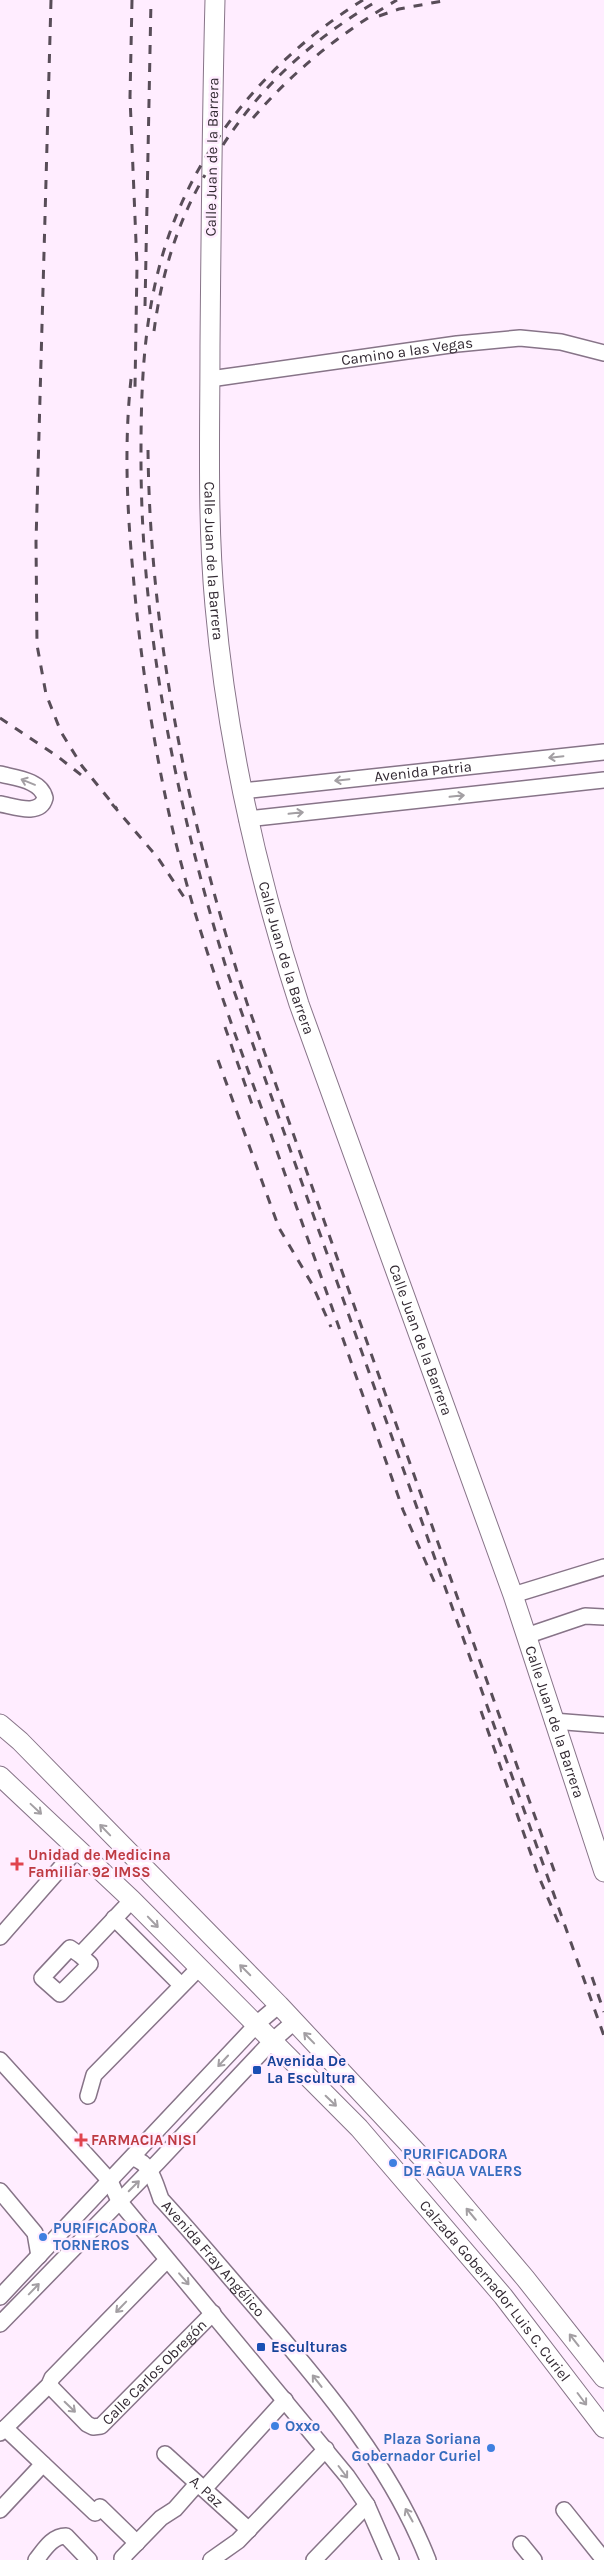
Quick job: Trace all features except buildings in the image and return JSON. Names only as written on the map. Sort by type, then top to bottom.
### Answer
[{"type":"main road","name":"Calle Juan de la Barrera","points":[[214,0],[209,484],[215,606],[228,713],[247,819],[274,923],[299,1004],[513,1595],[554,1721],[599,1839],[604,1872]]},
{"type":"main road","name":"Calzada Gobernador Luis C. Curiel","points":[[0,1724],[20,1741],[279,2005],[438,2175],[525,2278],[604,2378]]},
{"type":"main road","name":"Calzada Gobernador Luis C. Curiel","points":[[0,1776],[132,1900],[198,1969],[359,2128],[503,2296],[604,2428]]},
{"type":"main road","points":[[503,2296],[525,2278]]},
{"type":"street","name":"Camino a las Vegas","points":[[210,379],[457,344],[520,338],[561,342],[604,353]]},
{"type":"street","name":"Avenida Patria","points":[[242,791],[604,752]]},
{"type":"street","points":[[0,774],[34,784],[43,791],[45,798],[43,804],[34,809],[0,804]]},
{"type":"street","name":"Avenida Patria","points":[[247,819],[604,780]]},
{"type":"street","points":[[513,1595],[604,1567]]},
{"type":"street","points":[[526,1636],[585,1616],[604,1617]]},
{"type":"street","points":[[554,1721],[604,1725]]},
{"type":"street","points":[[0,1937],[78,1848]]},
{"type":"street","points":[[80,1955],[132,1900]]},
{"type":"street","points":[[114,1918],[181,1986]]},
{"type":"street","points":[[70,1948],[80,1955],[90,1964],[60,1994],[42,1978],[70,1948]]},
{"type":"street","points":[[88,2096],[94,2075],[198,1969]]},
{"type":"street","points":[[0,2297],[256,2026],[279,2005]]},
{"type":"street","points":[[0,2324],[271,2042],[294,2022]]},
{"type":"street","points":[[0,2060],[110,2181],[118,2201],[326,2449],[367,2505],[391,2560]]},
{"type":"street","points":[[133,2158],[141,2161],[150,2170]]},
{"type":"street","name":"Avenida Fray Angélico","points":[[150,2170],[161,2199],[284,2340],[361,2438],[414,2524],[428,2560]]},
{"type":"street","points":[[0,2192],[35,2233],[39,2256]]},
{"type":"street","points":[[35,2233],[57,2237]]},
{"type":"street","points":[[137,2543],[100,2508],[95,2513],[43,2464],[2,2431],[49,2385],[52,2378],[167,2260]]},
{"type":"street","name":"Calle Carlos Obregón","points":[[49,2385],[87,2424],[93,2427],[101,2426],[213,2313]]},
{"type":"street","points":[[124,2560],[122,2558],[161,2518],[175,2509],[200,2487],[285,2400]]},
{"type":"street","points":[[211,2560],[249,2530],[326,2449]]},
{"type":"street","name":"A. Paz","points":[[165,2454],[249,2530]]},
{"type":"street","points":[[0,2510],[43,2464]]},
{"type":"street","points":[[314,2560],[367,2505]]},
{"type":"street","points":[[564,2510],[604,2560]]},
{"type":"street","points":[[36,2560],[53,2540],[60,2536],[66,2536],[88,2559]]},
{"type":"street","points":[[521,2544],[534,2560]]},
{"type":"railway","points":[[51,0],[36,542],[37,645],[46,694],[61,732],[82,766],[117,809]]},
{"type":"railway","points":[[132,0],[130,97],[137,266],[135,387]]},
{"type":"railway","points":[[145,306],[151,0]]},
{"type":"railway","points":[[363,0],[303,44],[275,69],[250,97],[206,157],[188,190],[173,224],[156,279],[146,336],[142,392],[142,517],[154,649],[177,780],[209,910],[228,974],[604,2036]]},
{"type":"railway","points":[[223,145],[255,102],[292,63],[334,29],[379,0]]},
{"type":"railway","points":[[253,118],[285,84],[320,53],[357,25],[397,0]]},
{"type":"railway","points":[[379,16],[399,9],[448,0]]},
{"type":"railway","points":[[154,331],[161,290],[178,231],[205,175]]},
{"type":"railway","points":[[131,379],[127,476],[136,604],[152,727],[180,859],[191,901],[231,1022],[403,1510],[437,1588]]},
{"type":"railway","points":[[148,450],[150,521],[156,591],[176,730],[207,868],[226,936],[247,1003],[556,1876]]},
{"type":"railway","points":[[0,718],[57,756],[85,778]]},
{"type":"railway","points":[[112,804],[158,858],[188,903]]},
{"type":"railway","points":[[225,1027],[254,1110]]},
{"type":"railway","points":[[218,1060],[279,1228],[312,1284],[331,1327]]},
{"type":"railway","points":[[481,1711],[539,1877],[561,1929]]},
{"type":"railway","points":[[592,1977],[604,2012]]},
{"type":"place","name":"Unidad de Medicina Familiar 92 IMSS","points":[[17,1864]]},
{"type":"place","name":"Avenida De La Escultura","points":[[257,2070]]},
{"type":"place","name":"FARMACIA NISI","points":[[81,2140]]},
{"type":"place","name":"PURIFICADORA DE AGUA VALERS","points":[[393,2163]]},
{"type":"place","name":"PURIFICADORA TORNEROS","points":[[43,2237]]},
{"type":"place","name":"Esculturas","points":[[261,2347]]},
{"type":"place","name":"Oxxo","points":[[275,2426]]},
{"type":"place","name":"Plaza Soriana Gobernador Curiel","points":[[491,2448]]}]
